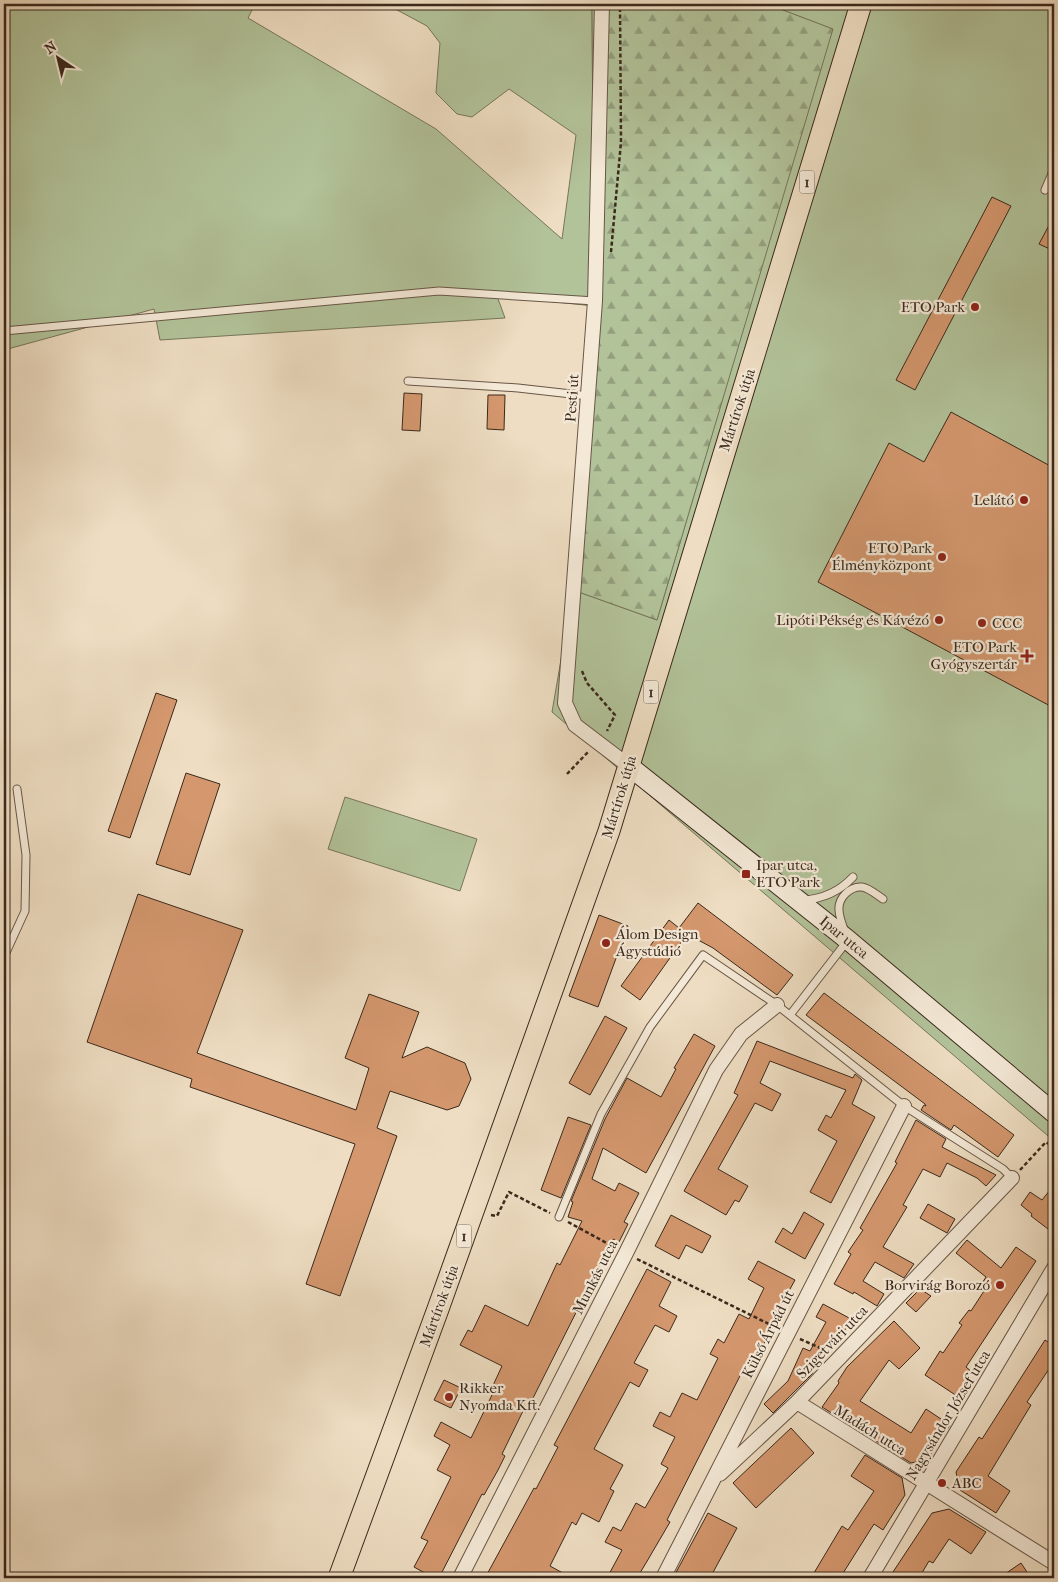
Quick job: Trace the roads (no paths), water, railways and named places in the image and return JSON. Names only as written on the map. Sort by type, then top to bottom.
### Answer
[{"type":"main road","name":"Mártírok útja","points":[[339,1578],[598,863],[861,4]]},
{"type":"street","name":"Pesti út","points":[[602,4],[595,301],[565,703],[575,725],[596,743],[629,766]]},
{"type":"street","name":"Ipar utca","points":[[629,766],[848,940],[1054,1113]]},
{"type":"street","name":"Munkás utca","points":[[460,1578],[626,1254],[716,1070],[741,1034],[777,1005]]},
{"type":"street","name":"Külső Árpád út","points":[[663,1578],[786,1333],[904,1106]]},
{"type":"street","name":"Szigetvári utca","points":[[713,1481],[796,1402],[1012,1178]]},
{"type":"street","name":"Nagysándor József utca","points":[[870,1578],[1054,1268]]},
{"type":"street","name":"Madách utca","points":[[796,1402],[1054,1563]]},
{"type":"lane","points":[[1045,190],[1054,169]]},
{"type":"lane","points":[[4,331],[439,291],[595,301]]},
{"type":"lane","points":[[408,381],[518,388],[589,396]]},
{"type":"lane","points":[[4,957],[25,911],[26,856],[16,789]]},
{"type":"lane","points":[[799,901],[822,899],[847,884],[853,877]]},
{"type":"lane","points":[[790,1015],[848,940],[839,910],[840,902],[844,896],[853,888],[862,887],[883,899]]},
{"type":"lane","points":[[559,1217],[601,1114],[650,1027],[703,954],[777,1005],[904,1106],[1003,1169],[1012,1178]]},
{"type":"place","name":"ETO Park","points":[[975,307]]},
{"type":"place","name":"Lelátó","points":[[1024,500]]},
{"type":"place","name":"ETO Park Élményközpont","points":[[942,557]]},
{"type":"place","name":"Lipóti Pékség és Kávézó","points":[[939,620]]},
{"type":"place","name":"CCC","points":[[982,623]]},
{"type":"place","name":"ETO Park Gyógyszertár","points":[[1027,656]]},
{"type":"place","name":"Ipar utca, ETO Park","points":[[746,874]]},
{"type":"place","name":"Álom Design Ágystúdió","points":[[606,943]]},
{"type":"place","name":"Borvirág Borozó","points":[[1000,1285]]},
{"type":"place","name":"Rikker Nyomda Kft.","points":[[449,1397]]},
{"type":"place","name":"ABC","points":[[942,1483]]}]
